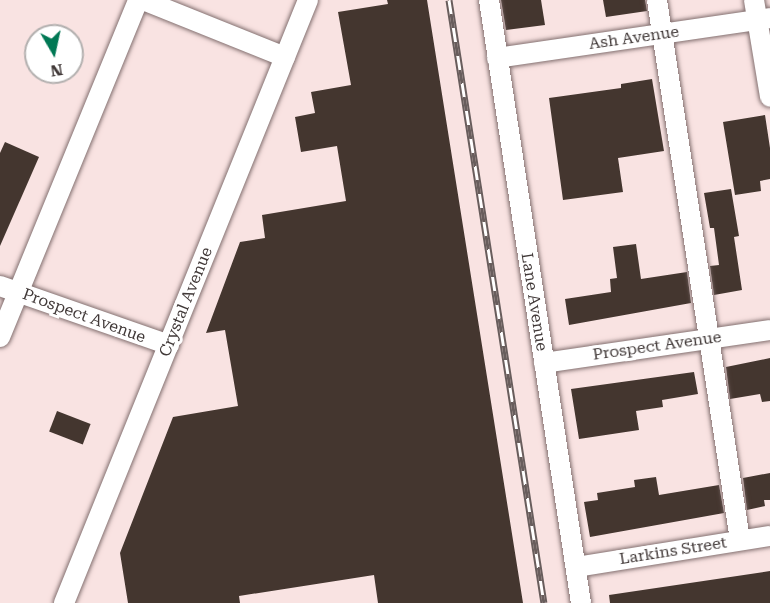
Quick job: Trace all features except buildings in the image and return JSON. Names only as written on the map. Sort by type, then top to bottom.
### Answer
[{"type":"street","points":[[0,337],[138,0]]},
{"type":"street","points":[[143,0],[285,57]]},
{"type":"street","name":"Crystal Avenue","points":[[64,603],[308,0]]},
{"type":"street","name":"Lane Avenue","points":[[489,0],[581,603]]},
{"type":"street","points":[[657,0],[740,540]]},
{"type":"street","points":[[754,0],[764,19],[770,97]]},
{"type":"street","name":"Ash Avenue","points":[[497,58],[764,19]]},
{"type":"street","name":"Prospect Avenue","points":[[0,286],[169,345]]},
{"type":"street","name":"Prospect Avenue","points":[[544,363],[770,330]]},
{"type":"street","name":"Larkins Street","points":[[576,567],[770,536]]},
{"type":"railway","points":[[449,0],[544,603]]}]
